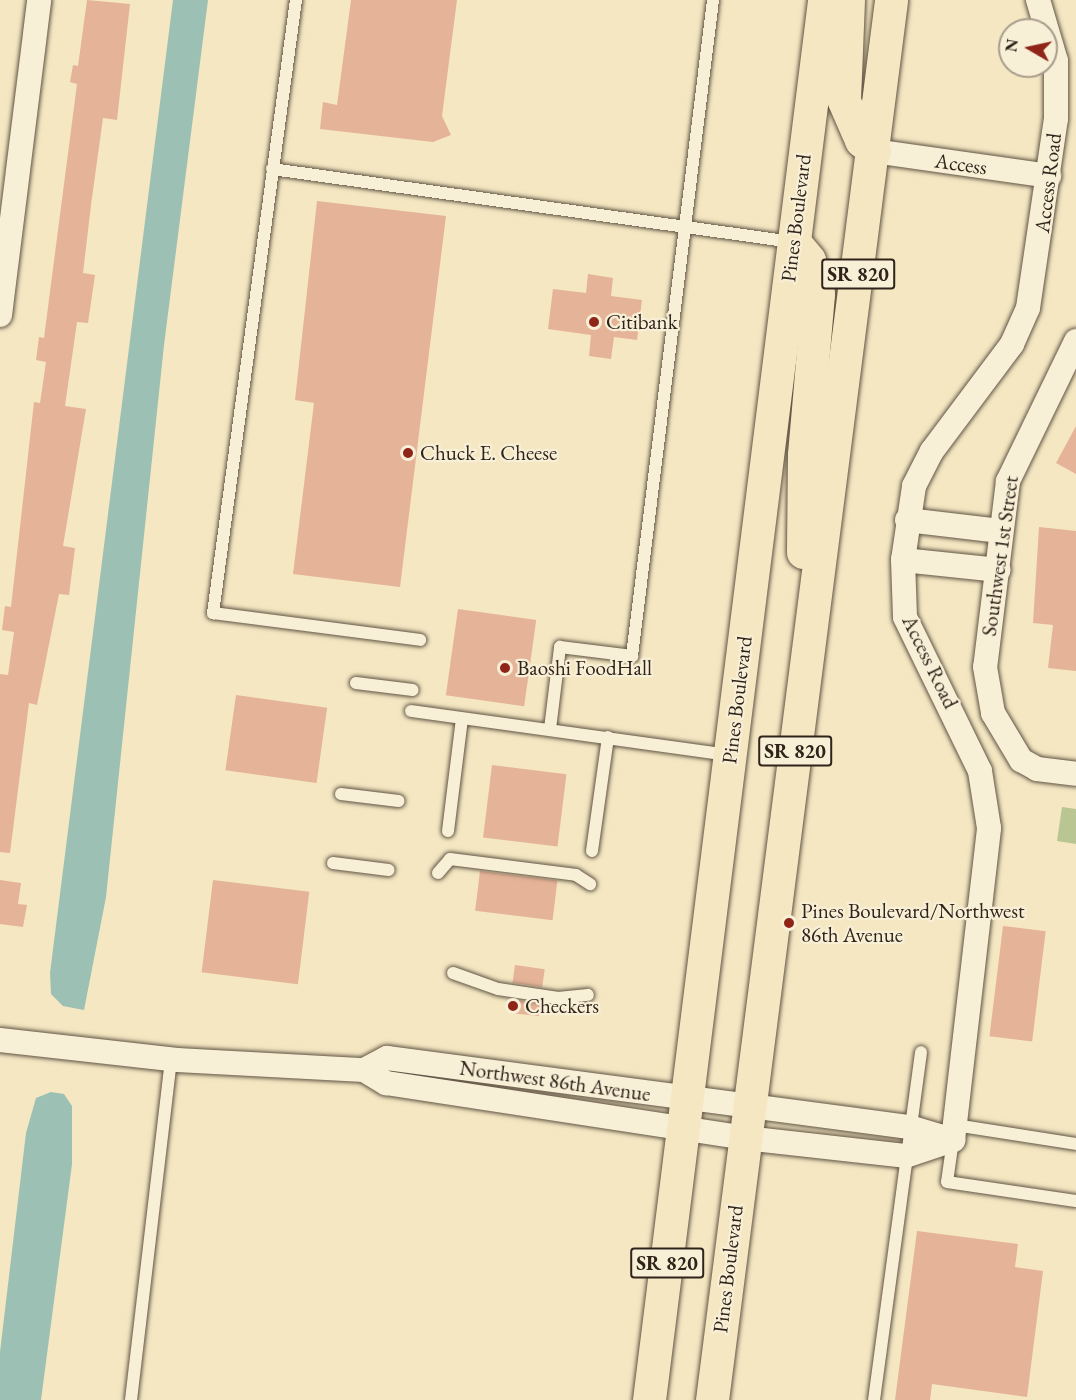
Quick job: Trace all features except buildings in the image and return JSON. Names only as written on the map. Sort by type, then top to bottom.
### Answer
[{"type":"highway","name":"Pines Boulevard","points":[[650,1400],[824,0]]},
{"type":"highway","points":[[848,0],[844,101],[861,140],[874,152]]},
{"type":"highway","name":"Pines Boulevard","points":[[712,1400],[874,152],[891,0]]},
{"type":"highway","points":[[794,242],[809,260],[818,294],[804,467],[803,558],[815,597]]},
{"type":"street","points":[[0,315],[5,240],[39,0]]},
{"type":"street","name":"Access Road","points":[[954,1133],[988,828],[980,771],[905,617],[903,560],[907,520],[914,486],[932,451],[1012,344],[1028,308],[1048,176],[1056,61],[1038,0]]},
{"type":"street","name":"Access","points":[[874,152],[1048,176]]},
{"type":"street","name":"Southwest 1st Street","points":[[1076,341],[1015,459],[1000,531],[998,570],[985,667],[993,713],[1021,760],[1037,769],[1076,774]]},
{"type":"street","points":[[907,520],[1000,531]]},
{"type":"street","points":[[903,560],[998,570]]},
{"type":"street","name":"Northwest 86th Avenue","points":[[0,1040],[171,1059],[364,1070],[387,1058],[687,1112],[745,1138]]},
{"type":"street","points":[[749,1106],[954,1133]]},
{"type":"street","name":"Northwest 86th Avenue","points":[[687,1112],[749,1106]]},
{"type":"street","points":[[745,1138],[905,1156],[954,1133]]},
{"type":"lane","points":[[296,0],[213,613],[420,640]]},
{"type":"lane","points":[[550,729],[560,647],[632,656],[713,0]]},
{"type":"lane","points":[[272,169],[686,224],[794,242]]},
{"type":"lane","points":[[356,683],[413,690]]},
{"type":"lane","points":[[411,711],[730,755]]},
{"type":"lane","points":[[447,831],[462,719]]},
{"type":"lane","points":[[592,851],[608,737]]},
{"type":"lane","points":[[341,794],[399,801]]},
{"type":"lane","points":[[438,873],[450,859],[576,875],[590,884]]},
{"type":"lane","points":[[333,863],[389,870]]},
{"type":"lane","points":[[453,973],[498,989],[564,998],[588,995]]},
{"type":"lane","points":[[874,1400],[905,1156],[921,1052]]},
{"type":"lane","points":[[131,1400],[171,1059]]},
{"type":"lane","points":[[1076,1144],[954,1133],[947,1182],[1076,1201]]},
{"type":"green space","points":[[1062,807],[1076,809],[1076,844],[1057,841]]},
{"type":"water","points":[[173,0],[208,0],[164,345],[106,897],[84,1010],[63,1006],[51,994],[50,973]]},
{"type":"water","points":[[51,1092],[64,1094],[72,1106],[72,1164],[41,1400],[0,1400],[0,1352],[26,1133],[36,1098]]},
{"type":"place","name":"Citibank","points":[[594,322]]},
{"type":"place","name":"Chuck E. Cheese","points":[[408,453]]},
{"type":"place","name":"Baoshi FoodHall","points":[[505,668]]},
{"type":"place","name":"Pines Boulevard/Northwest 86th Avenue","points":[[789,923]]},
{"type":"place","name":"Checkers","points":[[513,1006]]}]
